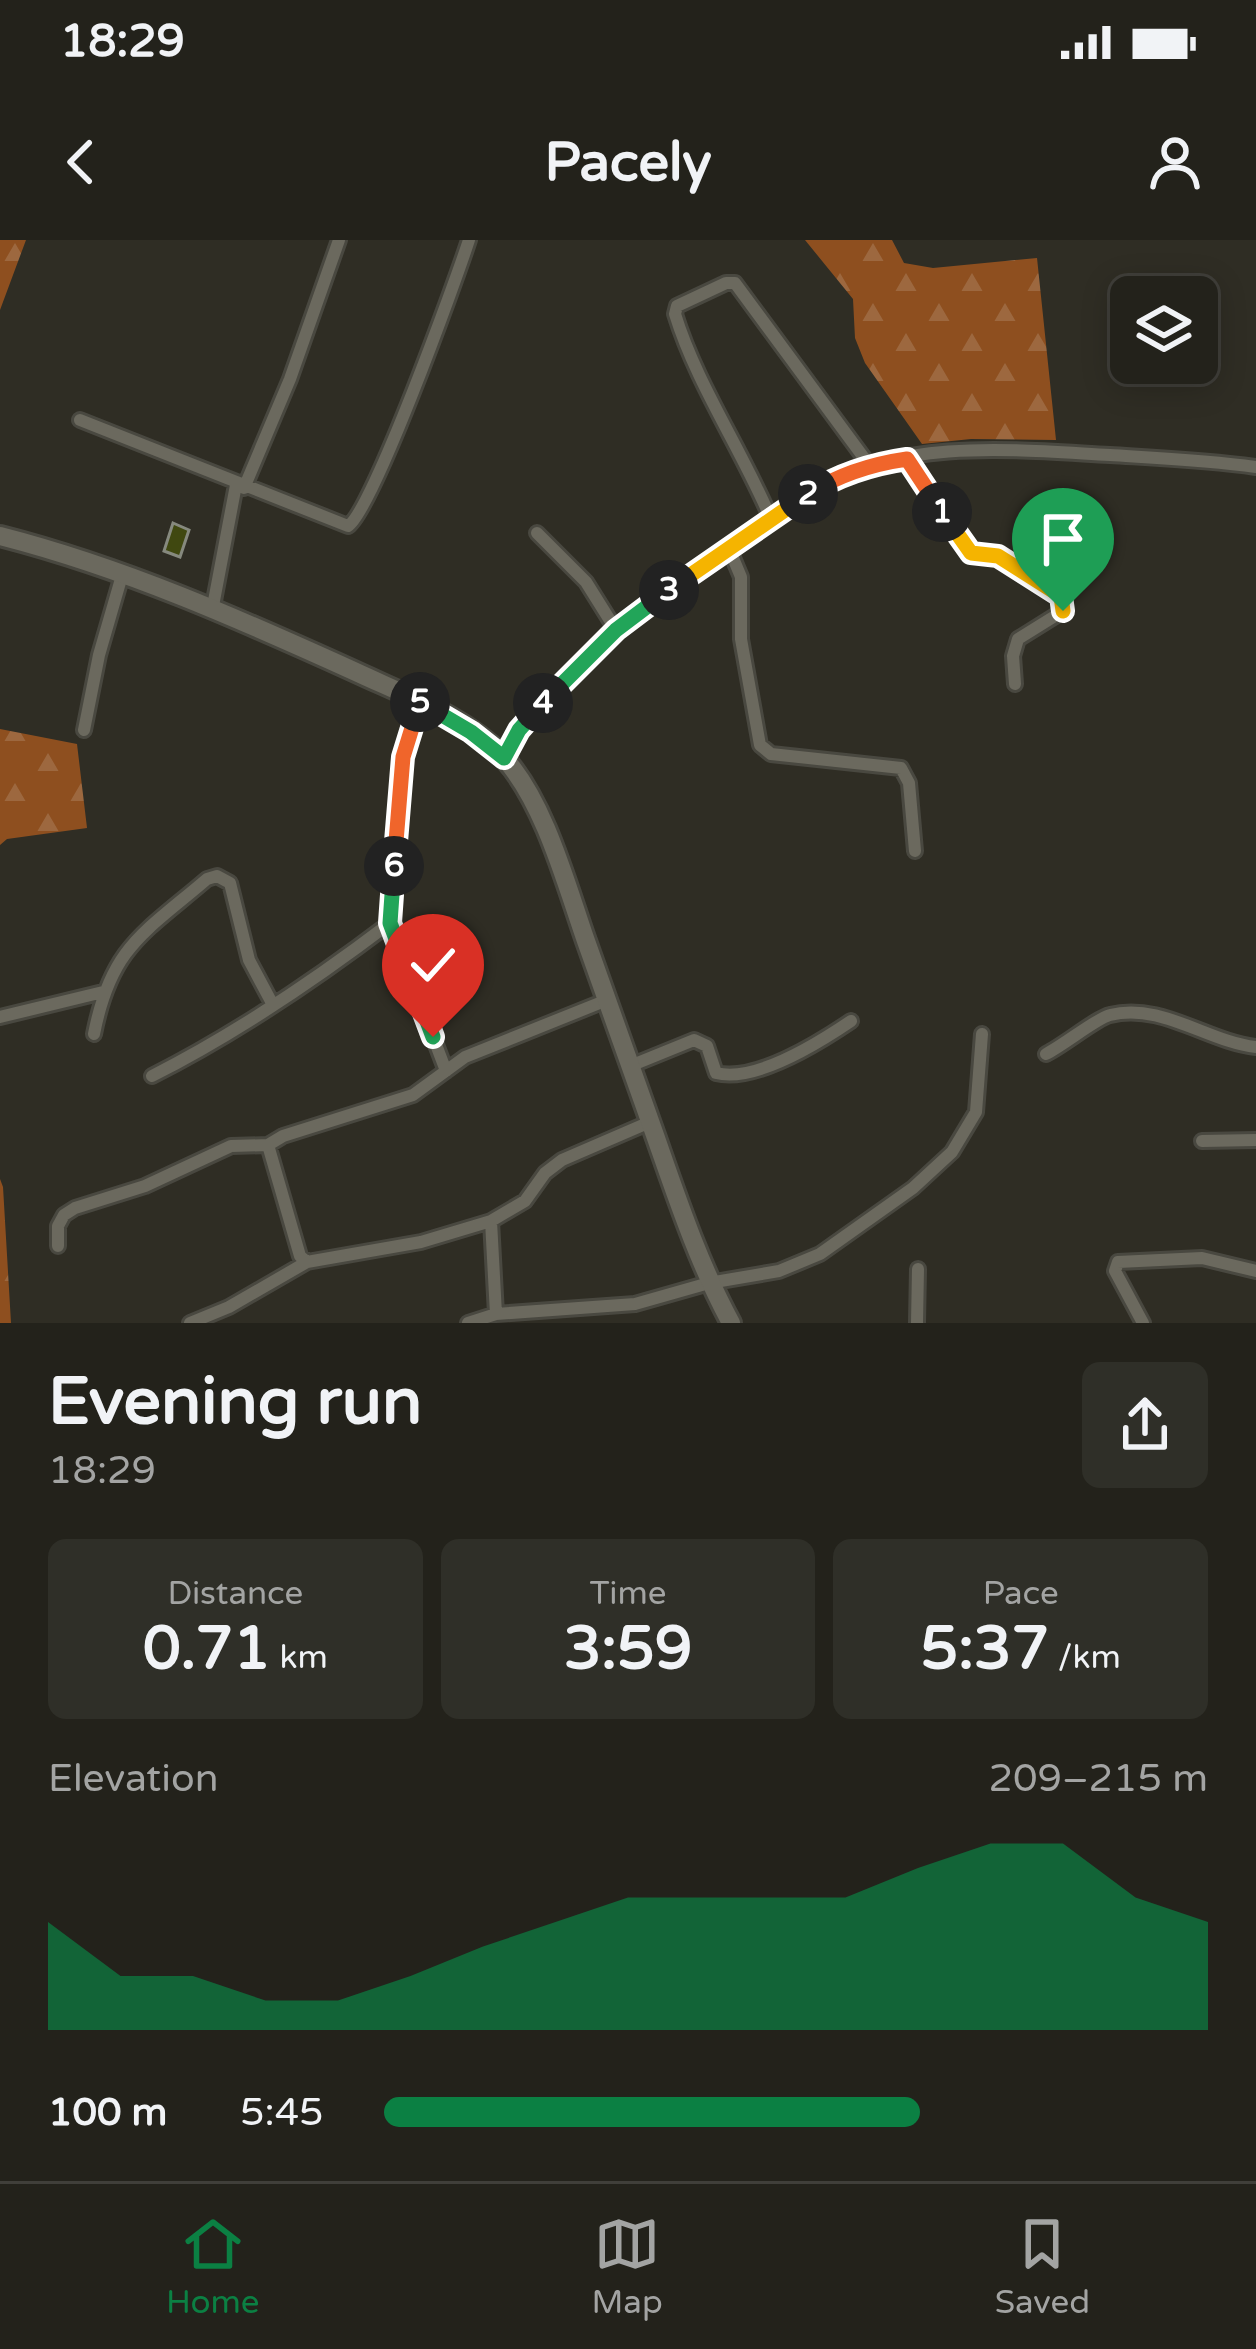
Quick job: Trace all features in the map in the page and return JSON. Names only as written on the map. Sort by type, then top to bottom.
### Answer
[{"type":"main road","points":[[0,536],[124,571],[213,606],[418,701],[504,758],[528,794],[560,866],[710,1283],[731,1323]]},
{"type":"street","points":[[213,606],[240,486],[290,379],[339,240]]},
{"type":"street","points":[[80,420],[348,526],[358,520],[469,240]]},
{"type":"street","points":[[772,519],[685,346],[675,314],[680,304],[726,283],[735,284],[870,466]]},
{"type":"street","points":[[504,758],[519,730],[616,630],[728,546],[823,484],[870,466],[967,449],[1256,467]]},
{"type":"street","points":[[907,459],[971,553],[998,556],[1061,596],[1063,611],[1018,639],[1016,684]]},
{"type":"street","points":[[537,533],[586,582],[616,630]]},
{"type":"street","points":[[728,546],[741,578],[743,656],[760,745],[771,754],[901,769],[909,783],[915,851]]},
{"type":"street","points":[[83,730],[124,571]]},
{"type":"street","points":[[418,701],[403,757],[390,923],[446,1071]]},
{"type":"street","points":[[94,1034],[104,992],[130,944],[207,879],[217,876],[230,883],[249,960],[273,1005]]},
{"type":"street","points":[[152,1076],[209,1047],[390,923]]},
{"type":"street","points":[[0,1017],[104,992]]},
{"type":"street","points":[[58,1246],[58,1226],[75,1208],[145,1186],[231,1146],[268,1145],[283,1136],[413,1095],[465,1057],[607,1000]]},
{"type":"street","points":[[1046,1054],[1118,1014],[1173,1019],[1234,1045],[1256,1047]]},
{"type":"street","points":[[630,1066],[694,1040],[707,1046],[716,1073],[735,1075],[813,1046],[851,1021]]},
{"type":"street","points":[[468,1323],[496,1314],[635,1304],[710,1283],[779,1271],[820,1254],[913,1188],[952,1152],[976,1112],[982,1034]]},
{"type":"street","points":[[190,1323],[229,1307],[307,1262],[421,1242],[491,1221],[525,1201],[545,1173],[562,1160],[650,1122]]},
{"type":"street","points":[[1202,1141],[1256,1140]]},
{"type":"street","points":[[268,1145],[300,1256],[307,1262]]},
{"type":"street","points":[[491,1221],[496,1314]]},
{"type":"street","points":[[1143,1323],[1114,1271],[1118,1262],[1202,1258],[1256,1271]]},
{"type":"street","points":[[917,1323],[918,1269]]},
{"type":"green space","points":[[0,240],[26,240],[0,310]]},
{"type":"green space","points":[[805,240],[892,240],[904,263],[933,268],[1037,258],[1056,440],[922,444],[865,363],[855,338],[853,299]]},
{"type":"green space","points":[[0,729],[77,744],[87,828],[7,839],[0,845]]},
{"type":"green space","points":[[0,1179],[3,1187],[11,1323],[0,1323]]},
{"type":"building","points":[[173,523],[189,530],[180,557],[164,551]]},
{"type":"route","points":[[433,1037],[390,923],[403,757],[418,701],[504,758],[519,730],[564,679],[616,630],[728,546],[823,484],[877,464],[907,459],[971,553],[998,556],[1061,596],[1063,611]]}]
